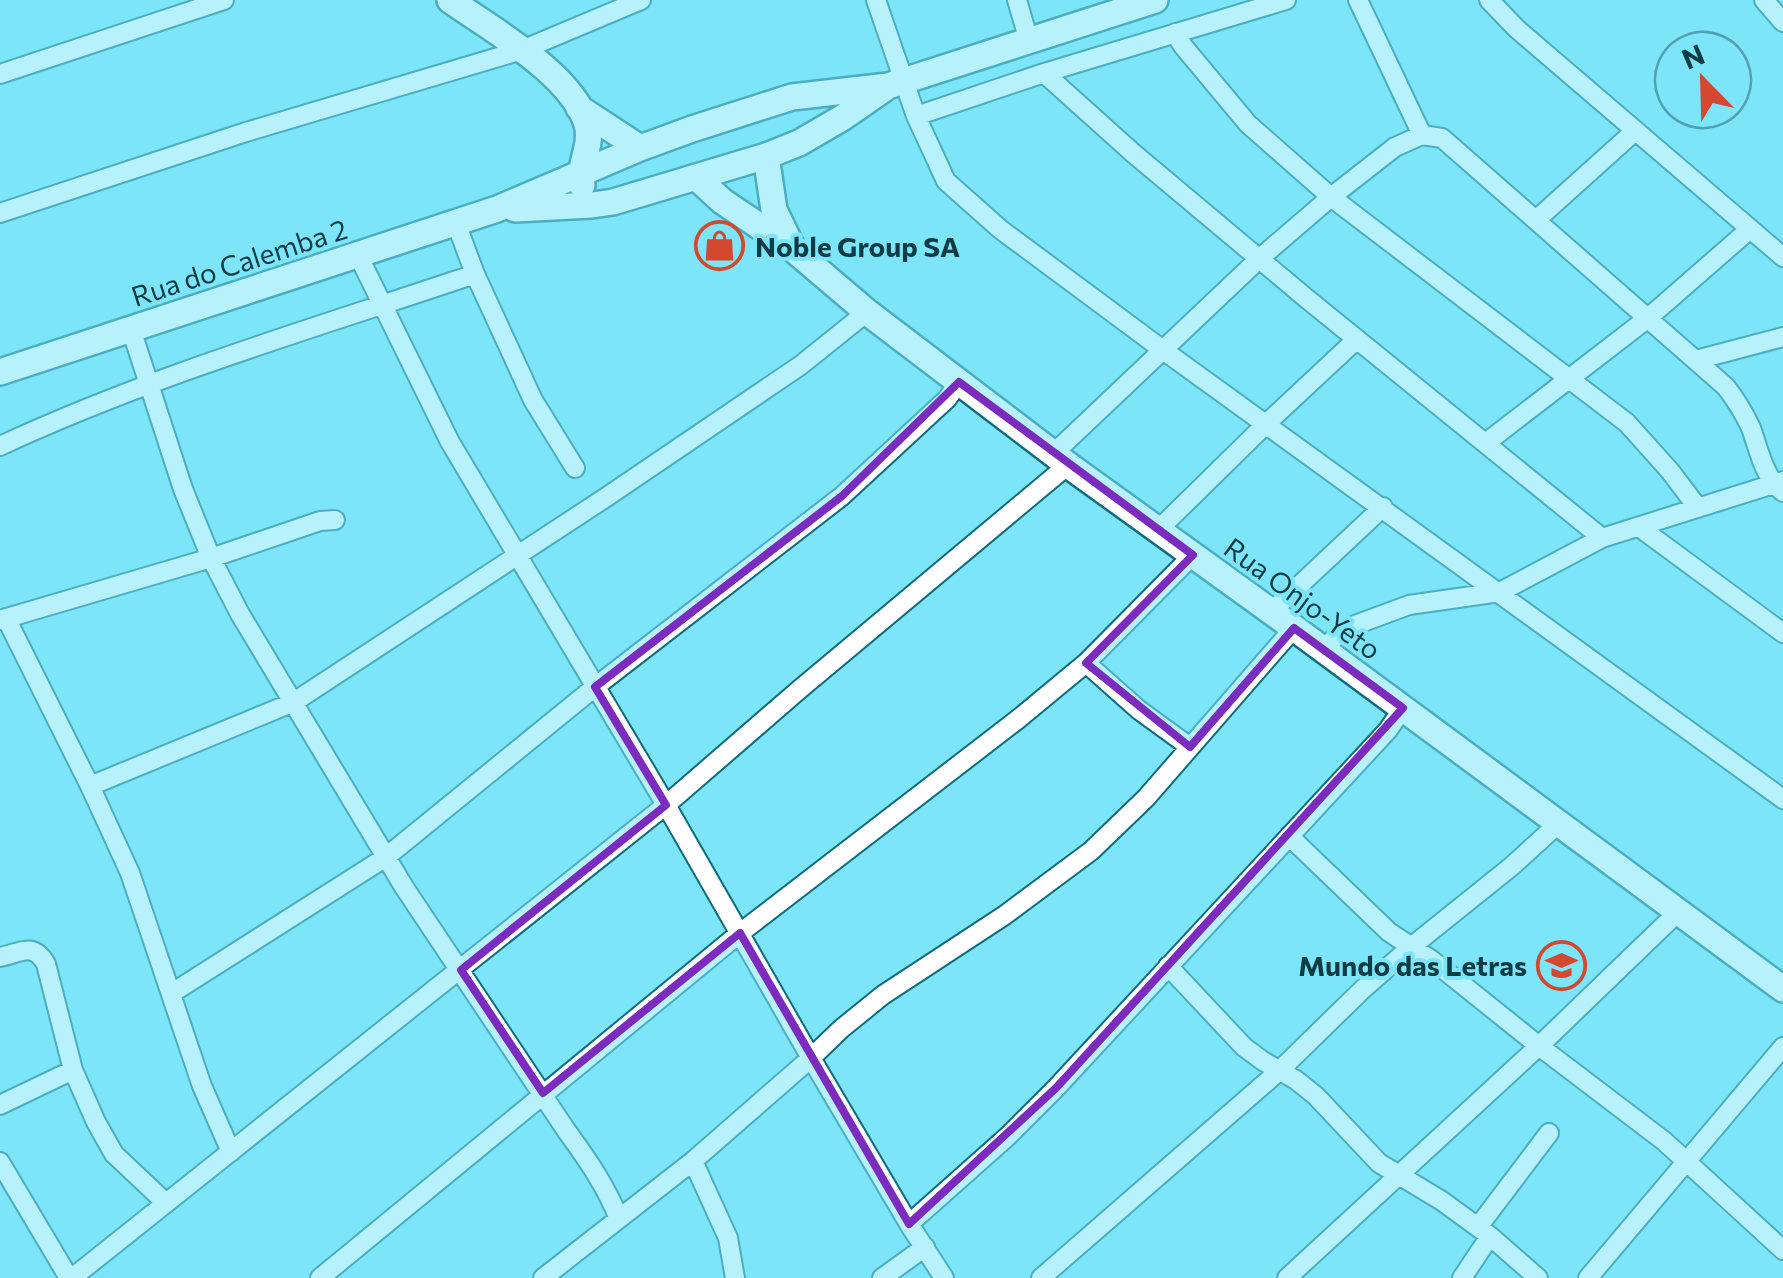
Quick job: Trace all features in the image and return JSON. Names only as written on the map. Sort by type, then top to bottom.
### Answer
[{"type":"main road","points":[[450,0],[545,67],[579,108],[588,129],[587,157],[580,175],[592,205]]},
{"type":"main road","name":"Rua do Calemba 2","points":[[0,372],[498,209],[640,148],[792,98],[896,84],[1029,41],[1107,8],[1155,0]]},
{"type":"main road","name":"Rua do Calemba 2","points":[[498,209],[613,202],[766,156],[810,137],[896,84]]},
{"type":"main road","points":[[792,98],[806,118],[810,137]]},
{"type":"main road","points":[[579,108],[640,148]]},
{"type":"main road","points":[[766,156],[774,210],[793,249]]},
{"type":"main road","name":"Rua Onjo-Yeto","points":[[696,177],[1061,460],[1783,989]]},
{"type":"street","points":[[0,74],[189,5],[224,0]]},
{"type":"street","points":[[0,213],[246,132],[522,50],[641,0]]},
{"type":"street","points":[[876,0],[896,84],[916,116],[946,182],[1000,229],[1163,350],[1783,799]]},
{"type":"street","points":[[1018,0],[1029,41]]},
{"type":"street","points":[[916,116],[1286,0]]},
{"type":"street","points":[[1358,0],[1422,135]]},
{"type":"street","points":[[1488,0],[1783,256]]},
{"type":"street","points":[[1764,0],[1783,22]]},
{"type":"street","points":[[1175,33],[1248,124],[1331,197],[1627,423],[1698,508]]},
{"type":"street","points":[[1044,73],[1133,153],[1602,538]]},
{"type":"street","points":[[1536,220],[1636,132]]},
{"type":"street","points":[[0,1162],[70,1278],[666,805],[1061,460],[1163,350],[1331,197],[1395,147],[1422,135],[1442,138],[1726,386],[1780,486],[1602,538],[1500,592],[1409,606],[1355,625],[1323,649]]},
{"type":"street","points":[[456,222],[474,274],[533,400],[575,468]]},
{"type":"street","points":[[1486,442],[1648,318],[1750,229]]},
{"type":"street","points":[[358,255],[450,442],[944,1278]]},
{"type":"street","points":[[0,446],[148,384],[474,274]]},
{"type":"street","points":[[90,786],[294,702],[801,365],[867,312]]},
{"type":"street","points":[[131,329],[183,489],[240,614],[386,857],[592,1165],[619,1219]]},
{"type":"street","points":[[1696,360],[1783,338]]},
{"type":"street","points":[[1158,530],[1357,339]]},
{"type":"street","points":[[172,994],[386,857],[842,496],[947,399],[960,382]]},
{"type":"street","points":[[1270,612],[1383,508]]},
{"type":"street","points":[[231,1152],[202,1086],[130,873],[90,786],[3,619],[212,558],[320,521],[334,520]]},
{"type":"street","points":[[1639,527],[1783,632]]},
{"type":"street","points":[[320,1278],[740,933],[1017,720],[1086,662],[1192,555]]},
{"type":"street","points":[[552,1275],[693,1161],[841,1028],[1091,851],[1146,798],[1294,628]]},
{"type":"street","points":[[1086,662],[1139,710],[1190,748]]},
{"type":"street","points":[[909,1224],[1008,1136],[1388,730],[1403,708]]},
{"type":"street","points":[[1041,1278],[1278,1071],[1363,989],[1558,824]]},
{"type":"street","points":[[1289,836],[1389,932],[1433,961],[1664,1141],[1783,1250]]},
{"type":"street","points":[[1286,1278],[1539,1046],[1678,912]]},
{"type":"street","points":[[2,953],[34,950],[44,960],[73,1070],[96,1122],[114,1154],[166,1202]]},
{"type":"street","points":[[1168,966],[1244,1047],[1316,1096],[1378,1163],[1421,1187],[1484,1231],[1538,1278]]},
{"type":"street","points":[[1588,1278],[1783,1048]]},
{"type":"street","points":[[0,1105],[73,1070]]},
{"type":"street","points":[[1462,1278],[1484,1231],[1549,1133]]},
{"type":"street","points":[[693,1161],[728,1238],[736,1278]]},
{"type":"street","points":[[882,1278],[925,1247]]},
{"type":"highlighted area","points":[[959,382],[1193,555],[1086,663],[1190,747],[1294,628],[1403,708],[1056,1088],[909,1224],[740,933],[543,1093],[461,970],[666,805],[595,687],[842,496]]},
{"type":"place","name":"Noble Group SA","points":[[720,246]]},
{"type":"place","name":"Mundo das Letras","points":[[1562,965]]}]
